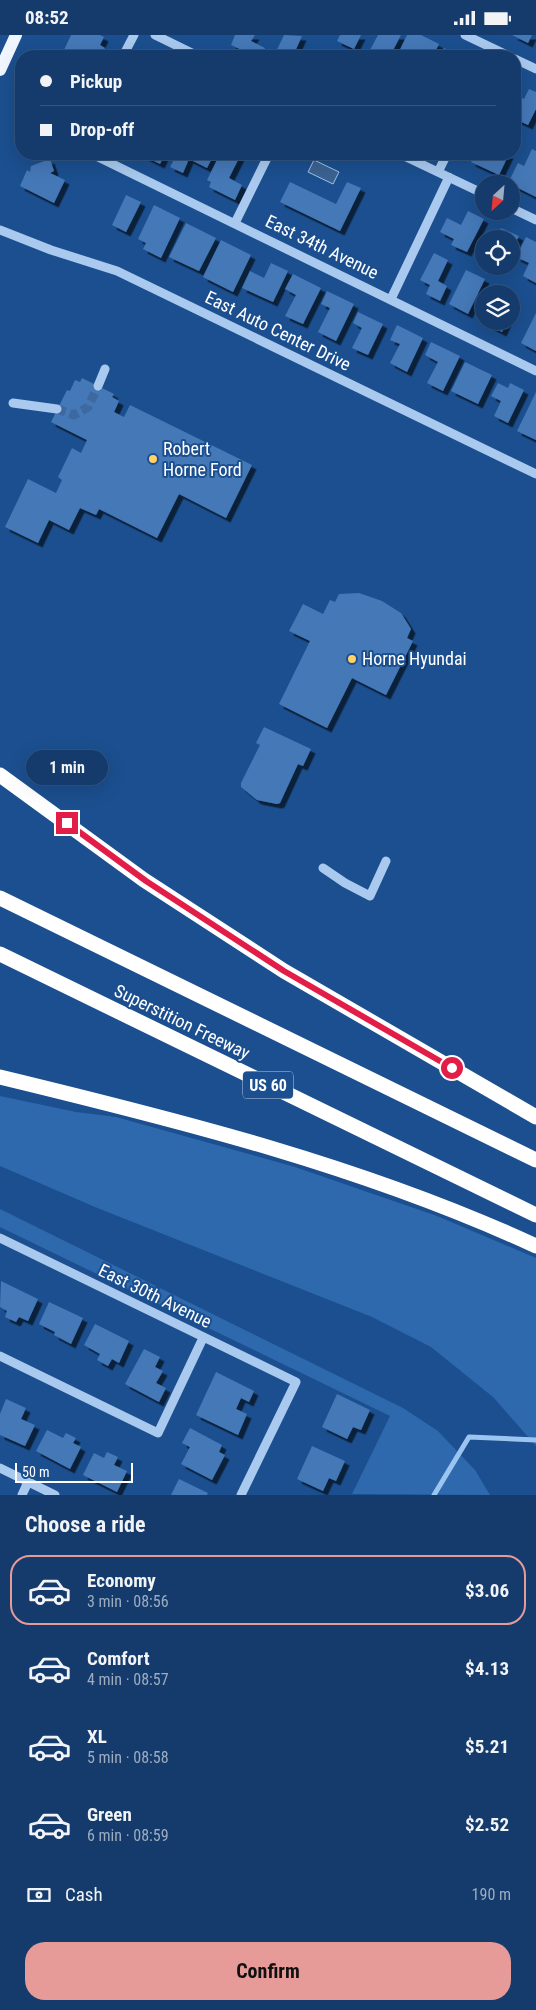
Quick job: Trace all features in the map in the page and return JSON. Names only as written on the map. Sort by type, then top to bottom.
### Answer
[{"type":"highway","points":[[0,775],[146,881],[284,971],[536,1117]]},
{"type":"highway","name":"Superstition Freeway","points":[[0,898],[536,1160]]},
{"type":"highway","name":"Superstition Freeway","points":[[0,954],[536,1215]]},
{"type":"highway","points":[[0,1077],[125,1107],[292,1154],[408,1194],[536,1246]]},
{"type":"main road","points":[[0,70],[16,35]]},
{"type":"street","points":[[126,50],[134,35]]},
{"type":"street","points":[[155,35],[186,50]]},
{"type":"street","points":[[465,35],[491,50]]},
{"type":"street","points":[[521,62],[536,69]]},
{"type":"street","name":"East 34th Avenue","points":[[104,160],[536,371]]},
{"type":"street","points":[[235,223],[266,160]]},
{"type":"street","points":[[413,160],[475,190]]},
{"type":"street","points":[[438,172],[444,160]]},
{"type":"street","points":[[391,299],[449,177]]},
{"type":"street","points":[[520,212],[536,220]]},
{"type":"street","name":"East Auto Center Drive","points":[[0,229],[116,271],[536,474]]},
{"type":"street","points":[[98,386],[106,369]]},
{"type":"street","points":[[13,403],[57,409]]},
{"type":"street","points":[[323,867],[345,883],[370,896],[386,861]]},
{"type":"street","name":"East 30th Avenue","points":[[0,1238],[296,1382],[241,1495]]},
{"type":"street","points":[[0,1356],[158,1433],[204,1337]]},
{"type":"street","points":[[0,1468],[56,1495]]},
{"type":"street","points":[[22,1495],[28,1482]]},
{"type":"shaded area","points":[[314,160],[339,172],[333,184],[308,172]]},
{"type":"shaded area","points":[[0,1096],[76,1112],[116,1117],[295,1167],[437,1216],[536,1258],[536,1446],[493,1397],[431,1347],[372,1317],[95,1207],[0,1166]]},
{"type":"shaded area","points":[[0,1209],[403,1408],[438,1431],[475,1470],[490,1495],[352,1494],[390,1416],[0,1227]]},
{"type":"building","points":[[71,35],[100,35],[104,37],[100,45],[105,48],[104,50],[64,50]]},
{"type":"building","points":[[235,35],[255,35],[251,41],[265,48],[264,50],[242,50],[231,45]]},
{"type":"building","points":[[284,35],[302,36],[296,50],[277,50]]},
{"type":"building","points":[[340,35],[361,35],[354,49],[337,41]]},
{"type":"building","points":[[378,35],[401,35],[393,50],[370,50]]},
{"type":"building","points":[[407,35],[421,35],[439,44],[436,50],[400,50]]},
{"type":"building","points":[[512,35],[532,35],[528,43]]},
{"type":"building","points":[[529,89],[536,92],[536,109],[528,125],[521,122],[521,97],[524,99]]},
{"type":"building","points":[[532,149],[536,151],[536,197],[520,189],[520,175],[512,175],[518,163],[524,166]]},
{"type":"building","points":[[50,160],[54,171],[50,173],[65,180],[54,203],[20,186],[27,170],[30,172],[31,166]]},
{"type":"building","points":[[152,160],[162,160],[160,164]]},
{"type":"building","points":[[174,160],[189,160],[183,173],[170,167]]},
{"type":"building","points":[[191,160],[211,160],[207,168]]},
{"type":"building","points":[[217,160],[238,160],[229,178],[242,185],[235,200],[209,187],[211,182],[207,180]]},
{"type":"building","points":[[472,160],[506,160],[499,175],[471,162]]},
{"type":"building","points":[[290,182],[336,204],[347,182],[361,188],[340,231],[280,202]]},
{"type":"building","points":[[126,195],[141,202],[126,232],[112,225]]},
{"type":"building","points":[[154,205],[180,218],[161,258],[143,249],[146,243],[138,239]]},
{"type":"building","points":[[468,211],[475,214],[475,220],[483,220],[478,230],[475,230],[475,236],[467,252],[451,245],[454,239],[440,232],[447,218],[461,225]]},
{"type":"building","points":[[186,223],[216,238],[199,271],[169,257]]},
{"type":"building","points":[[526,237],[536,242],[536,283],[523,276],[529,263],[520,259],[520,249]]},
{"type":"building","points":[[221,240],[251,255],[233,292],[203,277]]},
{"type":"building","points":[[434,253],[448,260],[438,281],[447,286],[440,301],[426,294],[430,285],[420,280]]},
{"type":"building","points":[[271,263],[288,271],[273,302],[242,288],[250,271],[264,278]]},
{"type":"building","points":[[466,270],[485,279],[482,285],[475,285],[475,300],[468,314],[449,304]]},
{"type":"building","points":[[293,274],[321,288],[303,324],[285,316],[296,295],[285,289]]},
{"type":"building","points":[[327,291],[354,304],[336,341],[318,332],[330,308],[321,304]]},
{"type":"building","points":[[358,312],[383,324],[368,355],[352,348],[362,328],[353,323]]},
{"type":"building","points":[[536,313],[536,351],[521,343]]},
{"type":"building","points":[[397,325],[423,338],[407,372],[390,363],[400,344],[390,340]]},
{"type":"building","points":[[431,342],[460,356],[443,391],[427,383],[438,362],[425,355]]},
{"type":"building","points":[[465,362],[492,375],[478,404],[451,391]]},
{"type":"building","name":"Robert Horne Ford","points":[[82,378],[114,394],[112,397],[119,401],[114,412],[124,417],[130,405],[252,465],[226,518],[179,494],[157,538],[99,509],[96,515],[80,508],[69,530],[49,520],[38,543],[5,527],[28,479],[56,493],[62,480],[58,477],[72,448],[81,453],[87,440],[51,422],[67,390],[70,391],[75,380],[80,382]]},
{"type":"building","points":[[498,383],[508,388],[510,383],[524,390],[508,423],[494,416],[501,401],[491,396]]},
{"type":"building","points":[[536,392],[536,440],[517,431]]},
{"type":"building","name":"Horne Hyundai","points":[[359,593],[382,601],[401,613],[411,629],[407,638],[413,641],[386,695],[352,678],[327,728],[279,704],[310,641],[289,631],[303,604],[323,614],[330,600],[335,602],[339,594]]},
{"type":"building","points":[[264,727],[311,749],[303,766],[298,764],[280,803],[277,804],[257,800],[241,787],[241,783],[260,745],[256,743]]},
{"type":"building","points":[[1,1281],[38,1299],[28,1321],[19,1317],[16,1322],[5,1317],[7,1311],[0,1307]]},
{"type":"building","points":[[49,1302],[83,1318],[71,1344],[54,1335],[55,1332],[39,1324]]},
{"type":"building","points":[[95,1324],[129,1341],[119,1363],[112,1359],[108,1366],[97,1360],[100,1354],[84,1345]]},
{"type":"building","points":[[144,1349],[160,1357],[155,1367],[163,1371],[156,1383],[166,1388],[159,1402],[125,1384]]},
{"type":"building","points":[[216,1372],[254,1391],[249,1402],[241,1398],[236,1409],[247,1414],[238,1435],[196,1415]]},
{"type":"building","points":[[337,1394],[370,1410],[361,1430],[353,1427],[347,1439],[322,1427]]},
{"type":"building","points":[[6,1399],[26,1408],[21,1419],[35,1425],[25,1446],[0,1435],[0,1414]]},
{"type":"building","points":[[190,1428],[222,1445],[219,1452],[225,1455],[212,1480],[181,1464],[190,1447],[182,1443]]},
{"type":"building","points":[[47,1430],[63,1438],[66,1433],[76,1438],[73,1443],[81,1447],[70,1469],[36,1451]]},
{"type":"building","points":[[312,1446],[345,1461],[336,1481],[329,1478],[323,1491],[297,1479]]},
{"type":"building","points":[[107,1452],[118,1457],[114,1465],[127,1471],[117,1492],[83,1475],[94,1453],[104,1458]]},
{"type":"building","points":[[179,1479],[208,1493],[207,1495],[171,1495]]},
{"type":"waterway","points":[[434,1495],[469,1437],[536,1440]]},
{"type":"tunnel","points":[[57,409],[74,415],[88,407],[98,386]]},
{"type":"place","name":"Robert Horne Ford","points":[[153,459]]},
{"type":"place","name":"Horne Hyundai","points":[[352,659]]},
{"type":"route","points":[[67,823],[146,881],[284,971],[452,1068]]}]
